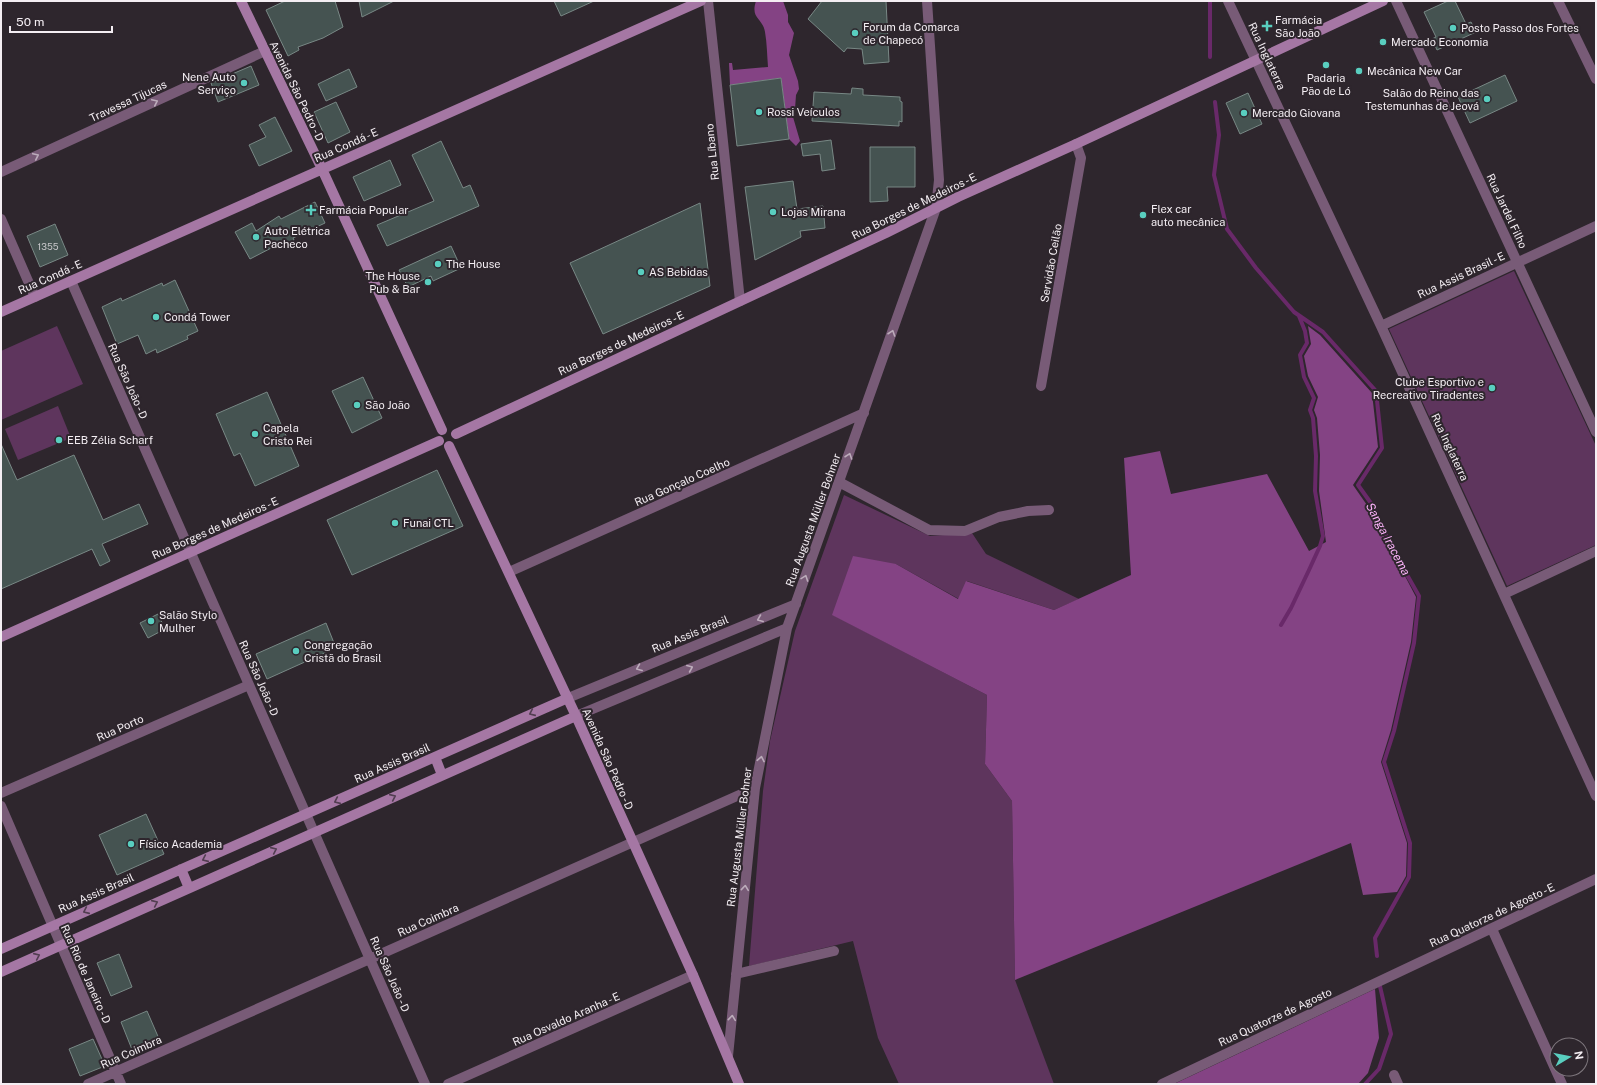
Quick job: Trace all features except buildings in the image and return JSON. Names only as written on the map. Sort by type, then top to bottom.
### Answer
[{"type":"street","name":"Avenida São Pedro - D","points":[[241,1],[322,169],[442,430]]},
{"type":"street","name":"Rua Condá - E","points":[[1,312],[701,1]]},
{"type":"street","name":"Rua Líbano","points":[[708,1],[740,301]]},
{"type":"street","name":"Rua Augusta Müller Bohner","points":[[728,1056],[755,788],[787,628],[936,208],[939,180],[928,1]]},
{"type":"street","name":"Rua Inglaterra","points":[[1228,1],[1381,326],[1596,796]]},
{"type":"street","name":"Rua Borges de Medeiros - E","points":[[456,434],[958,197],[1256,61],[1383,1]]},
{"type":"street","name":"Rua Jardel Filho","points":[[1396,1],[1596,432]]},
{"type":"street","points":[[1558,1],[1596,79]]},
{"type":"street","name":"Travessa Tijucas","points":[[1,172],[265,51]]},
{"type":"street","name":"Servidão Ceilão","points":[[1041,386],[1081,158],[1076,144]]},
{"type":"street","points":[[1,219],[35,297]]},
{"type":"street","name":"Rua Assis Brasil - E","points":[[1381,326],[1596,226]]},
{"type":"street","name":"Rua São João - D","points":[[71,281],[425,1084]]},
{"type":"street","name":"Rua Gonçalo Coelho","points":[[509,572],[864,413]]},
{"type":"street","points":[[449,429],[456,434],[456,440],[449,446],[443,445],[439,441],[439,434],[442,430],[449,429]]},
{"type":"street","name":"Rua Borges de Medeiros - E","points":[[1,637],[439,441]]},
{"type":"street","name":"Avenida São Pedro - D","points":[[449,446],[568,698],[693,975],[739,1084]]},
{"type":"street","points":[[840,482],[929,530],[964,531],[999,517],[1028,511],[1049,510]]},
{"type":"street","points":[[1504,594],[1596,551]]},
{"type":"street","name":"Rua Assis Brasil","points":[[1,949],[568,698],[796,604]]},
{"type":"street","points":[[1,972],[576,716],[787,628]]},
{"type":"street","name":"Rua Porto","points":[[1,793],[249,685]]},
{"type":"street","points":[[434,757],[442,775]]},
{"type":"street","name":"Rua Coimbra","points":[[88,1084],[755,788]]},
{"type":"street","name":"Rua Rio de Janeiro - D","points":[[1,806],[121,1084]]},
{"type":"street","points":[[181,869],[189,888]]},
{"type":"street","name":"Rua Quatorze de Agosto - E","points":[[1399,973],[1596,879]]},
{"type":"street","points":[[1492,929],[1562,1084]]},
{"type":"street","points":[[736,974],[834,951]]},
{"type":"street","name":"Rua Quatorze de Agosto","points":[[1162,1084],[1399,973]]},
{"type":"street","name":"Rua Osvaldo Aranha - E","points":[[448,1084],[693,975]]},
{"type":"shaded area","points":[[756,1],[783,1],[788,15],[788,22],[794,33],[789,55],[798,81],[799,89],[796,95],[793,117],[800,141],[796,146],[789,139],[781,78],[730,85],[729,63],[732,63],[733,70],[768,67],[765,32],[764,27],[756,15]]},
{"type":"shaded area","name":"Clube Esportivo e Recreativo Tiradentes","points":[[1514,271],[1596,446],[1596,545],[1507,586],[1389,329]]},
{"type":"shaded area","points":[[57,326],[83,384],[1,420],[1,351]]},
{"type":"shaded area","points":[[1308,326],[1320,335],[1372,393],[1378,447],[1353,485],[1369,508],[1416,597],[1411,642],[1391,730],[1381,762],[1407,843],[1406,876],[1397,892],[1363,895],[1351,843],[1015,980],[1012,801],[985,764],[987,695],[832,615],[853,556],[896,564],[958,599],[966,581],[1054,610],[1131,575],[1124,458],[1160,451],[1171,494],[1267,474],[1309,551],[1326,542],[1319,491],[1320,455],[1317,418],[1314,410],[1318,397],[1308,376],[1304,356],[1311,344]]},
{"type":"shaded area","points":[[58,406],[71,438],[18,460],[5,429]]},
{"type":"shaded area","points":[[844,495],[930,536],[972,533],[986,554],[1079,599],[1054,610],[967,581],[959,599],[896,564],[833,615],[987,695],[985,764],[1012,801],[1015,980],[1054,1084],[899,1084],[878,1038],[853,941],[749,966],[763,791],[770,741],[795,631]]},
{"type":"shaded area","points":[[1375,989],[1379,1038],[1368,1073],[1358,1084],[1174,1084]]},
{"type":"waterway","name":"Sanga Iracema","points":[[1210,1],[1210,57]]},
{"type":"waterway","name":"Sanga Iracema","points":[[1215,102],[1219,135],[1214,175],[1227,229],[1256,268],[1294,312],[1323,332],[1376,391],[1382,448],[1358,485],[1373,506],[1393,550],[1419,596],[1414,643],[1394,731],[1384,762],[1410,843],[1409,877],[1375,938],[1377,956]]},
{"type":"waterway","points":[[1281,625],[1309,570],[1323,536],[1315,491],[1316,456],[1313,418],[1310,410],[1314,398],[1304,377],[1300,355],[1307,343],[1305,331],[1299,316]]},
{"type":"waterway","name":"Sanga Iracema","points":[[1365,1084],[1379,1069],[1391,1034],[1379,982]]},
{"type":"place","name":"Farmácia São João","points":[[1267,26]]},
{"type":"place","name":"Posto Passo dos Fortes","points":[[1453,28]]},
{"type":"place","name":"Forum da Comarca de Chapecó","points":[[855,33]]},
{"type":"place","name":"Mercado Economia","points":[[1383,42]]},
{"type":"place","name":"Padaria Pão de Ló","points":[[1326,65]]},
{"type":"place","name":"Mecânica New Car","points":[[1359,71]]},
{"type":"place","name":"Nene Auto Serviço","points":[[244,83]]},
{"type":"place","name":"Salão do Reino das Testemunhas de Jeová","points":[[1487,99]]},
{"type":"place","name":"Rossi Veículos","points":[[759,112]]},
{"type":"place","name":"Mercado Giovana","points":[[1244,113]]},
{"type":"place","name":"Farmácia Popular","points":[[311,210]]},
{"type":"place","name":"Lojas Mirana","points":[[773,212]]},
{"type":"place","name":"Flex car auto mecânica","points":[[1143,215]]},
{"type":"place","name":"Auto Elétrica Pacheco","points":[[256,237]]},
{"type":"place","name":"The House","points":[[438,264]]},
{"type":"place","name":"AS Bebidas","points":[[641,272]]},
{"type":"place","name":"The House Pub & Bar","points":[[428,282]]},
{"type":"place","name":"Condá Tower","points":[[156,317]]},
{"type":"place","name":"Clube Esportivo e Recreativo Tiradentes","points":[[1492,388]]},
{"type":"place","name":"São João","points":[[357,405]]},
{"type":"place","name":"Capela Cristo Rei","points":[[255,434]]},
{"type":"place","name":"EEB Zélia Scharf","points":[[59,440]]},
{"type":"place","name":"Funai CTL","points":[[395,523]]},
{"type":"place","name":"Salão Stylo Mulher","points":[[151,621]]},
{"type":"place","name":"Congregação Cristã do Brasil","points":[[296,651]]},
{"type":"place","name":"Físico Academia","points":[[131,844]]}]
